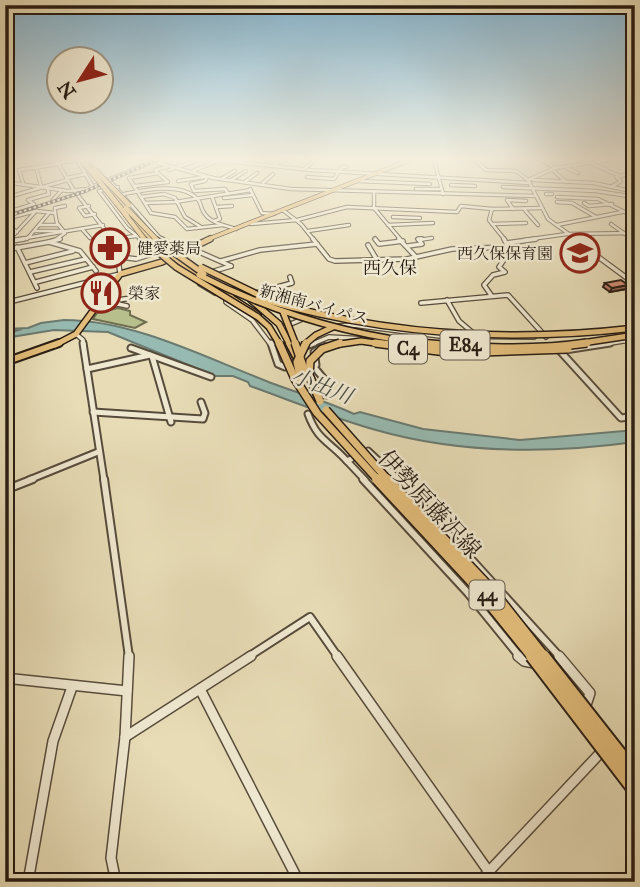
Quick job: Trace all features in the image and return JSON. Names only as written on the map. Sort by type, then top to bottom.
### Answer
[{"type":"highway","points":[[112,201],[137,223]]},
{"type":"highway","name":"新湘南バイパス","points":[[115,201],[148,238],[194,272],[240,296],[299,316],[375,335],[466,345],[555,345],[635,333]]},
{"type":"highway","name":"新湘南バイパス","points":[[120,201],[137,223],[165,248],[212,278],[299,316]]},
{"type":"highway","points":[[125,201],[137,223]]},
{"type":"highway","name":"C4","points":[[125,214],[139,233],[167,259],[198,281],[250,311],[268,327],[310,404],[503,618],[635,789]]},
{"type":"highway","name":"C4","points":[[137,223],[204,268],[277,306],[289,323],[300,361],[347,438],[491,590],[635,771]]},
{"type":"highway","points":[[198,277],[294,321],[435,347],[557,351],[606,345],[635,333]]},
{"type":"highway","points":[[229,290],[257,295],[311,314],[374,327],[464,335],[635,333]]},
{"type":"highway","name":"C4","points":[[346,446],[310,397],[297,373],[299,350],[316,334],[339,326],[365,323],[431,331],[538,335]]},
{"type":"highway","name":"C4","points":[[323,395],[309,376],[310,361],[322,349],[338,343],[361,341],[454,354],[557,351]]},
{"type":"main road","points":[[119,201],[163,251],[174,257],[179,267],[198,277]]},
{"type":"main road","points":[[5,362],[45,350],[76,334],[120,275],[174,257],[307,201]]},
{"type":"main road","points":[[137,223],[198,277]]},
{"type":"main road","name":"44","points":[[229,290],[259,305],[279,324],[300,362],[323,395]]},
{"type":"main road","name":"44","points":[[229,290],[264,320],[282,345]]},
{"type":"main road","name":"伊勢原藤沢線","points":[[282,345],[303,390],[323,417],[475,580],[540,660],[635,789]]},
{"type":"main road","name":"伊勢原藤沢線","points":[[323,395],[340,424],[508,606],[635,771]]},
{"type":"street","points":[[5,213],[34,204],[30,201]]},
{"type":"street","points":[[5,303],[120,275],[121,257],[103,225],[85,201]]},
{"type":"street","points":[[107,201],[136,236],[157,253]]},
{"type":"street","points":[[130,201],[156,238],[173,246],[181,244],[231,266],[211,272]]},
{"type":"street","points":[[173,201],[146,203],[153,215],[175,217],[184,214]]},
{"type":"street","points":[[180,201],[189,221],[204,228]]},
{"type":"street","points":[[198,201],[201,212],[214,221],[236,229]]},
{"type":"street","points":[[214,201],[220,219],[214,221]]},
{"type":"street","points":[[256,201],[261,213],[276,214]]},
{"type":"street","points":[[374,201],[374,208],[416,257]]},
{"type":"street","points":[[508,201],[513,209]]},
{"type":"street","points":[[539,201],[548,219],[633,282]]},
{"type":"street","points":[[564,201],[572,203],[596,218]]},
{"type":"street","points":[[606,201],[635,217]]},
{"type":"street","points":[[599,205],[613,204]]},
{"type":"street","points":[[64,232],[58,225],[55,208],[65,206]]},
{"type":"street","points":[[89,206],[79,208],[85,217],[95,214]]},
{"type":"street","points":[[217,207],[232,206]]},
{"type":"street","points":[[251,224],[297,220],[343,208],[457,212],[461,206],[492,209],[542,208]]},
{"type":"street","points":[[524,208],[538,225]]},
{"type":"street","points":[[397,209],[394,217],[420,218]]},
{"type":"street","points":[[491,295],[484,285],[493,275],[505,272],[499,267],[510,251],[488,217],[492,209]]},
{"type":"street","points":[[138,212],[150,210]]},
{"type":"street","points":[[17,232],[5,221],[36,211],[55,213]]},
{"type":"street","points":[[6,241],[36,211]]},
{"type":"street","points":[[284,211],[308,231],[331,260],[416,257],[452,249],[508,245],[567,234],[635,233]]},
{"type":"street","points":[[556,225],[622,212]]},
{"type":"street","points":[[27,239],[49,213]]},
{"type":"street","points":[[16,216],[25,223]]},
{"type":"street","points":[[175,217],[187,229],[223,225]]},
{"type":"street","points":[[509,218],[521,229]]},
{"type":"street","points":[[388,225],[433,223]]},
{"type":"street","points":[[492,224],[526,223]]},
{"type":"street","points":[[611,224],[625,234]]},
{"type":"street","points":[[39,225],[58,225]]},
{"type":"street","points":[[6,241],[103,225]]},
{"type":"street","points":[[308,231],[349,225]]},
{"type":"street","points":[[82,229],[89,238]]},
{"type":"street","points":[[34,231],[64,232]]},
{"type":"street","points":[[7,251],[60,239],[64,232]]},
{"type":"street","points":[[112,239],[136,236]]},
{"type":"street","points":[[408,246],[422,244],[418,239],[432,238]]},
{"type":"street","points":[[375,239],[379,244],[403,241]]},
{"type":"street","points":[[7,251],[17,240]]},
{"type":"street","points":[[36,282],[94,269],[77,250],[49,242]]},
{"type":"street","points":[[221,261],[260,250],[317,244]]},
{"type":"street","points":[[368,245],[377,260]]},
{"type":"street","points":[[17,247],[37,288]]},
{"type":"street","points":[[25,263],[77,250]]},
{"type":"street","points":[[121,257],[136,259],[163,251]]},
{"type":"street","points":[[30,272],[86,259]]},
{"type":"street","points":[[215,293],[198,277],[204,269],[211,272],[229,290],[271,339],[282,345]]},
{"type":"street","points":[[257,295],[292,283],[290,277]]},
{"type":"street","points":[[257,295],[337,317],[353,325]]},
{"type":"street","points":[[421,303],[508,295],[547,337]]},
{"type":"street","points":[[447,300],[459,320],[479,338],[483,353]]},
{"type":"street","points":[[95,310],[128,301]]},
{"type":"street","points":[[279,324],[293,325],[304,318],[342,326],[479,338],[635,333]]},
{"type":"street","points":[[385,342],[389,331]]},
{"type":"street","points":[[625,341],[635,333]]},
{"type":"street","points":[[76,334],[83,340],[129,648],[125,737],[111,858],[116,882]]},
{"type":"street","points":[[300,362],[302,350],[317,340],[336,337],[483,353],[544,352]]},
{"type":"street","points":[[271,339],[278,364],[285,367]]},
{"type":"street","points":[[323,395],[321,373],[313,368],[316,365],[313,355],[319,348],[345,340],[360,339]]},
{"type":"street","points":[[557,351],[625,341],[635,344]]},
{"type":"street","points":[[131,348],[211,377]]},
{"type":"street","points":[[557,351],[621,418],[635,416]]},
{"type":"street","points":[[87,369],[151,355]]},
{"type":"street","points":[[151,355],[169,418]]},
{"type":"street","points":[[93,411],[169,418],[204,416],[201,402]]},
{"type":"street","points":[[308,414],[315,433],[322,440],[329,441],[349,460],[468,593],[517,655],[530,663],[540,660]]},
{"type":"street","points":[[368,451],[370,450],[456,538],[527,616],[590,693],[586,705]]},
{"type":"street","points":[[5,490],[98,452]]},
{"type":"street","points":[[125,737],[310,617],[496,882]]},
{"type":"street","points":[[5,678],[127,691]]},
{"type":"street","points":[[28,882],[52,741],[72,687]]},
{"type":"street","points":[[200,689],[299,882]]},
{"type":"street","points":[[479,882],[606,748]]},
{"type":"green space","points":[[118,308],[130,311],[130,315],[146,322],[135,328],[93,319],[97,313]]},
{"type":"water","points":[[64,320],[117,326],[144,334],[354,414],[360,412],[423,429],[520,440],[635,430],[635,442],[537,450],[440,444],[344,420],[250,386],[248,382],[233,376],[215,376],[108,332],[54,330],[5,338],[5,334],[22,329],[5,329],[28,328]]},
{"type":"building","points":[[621,280],[628,285],[612,288],[605,283]]},
{"type":"railway","points":[[5,217],[54,201]]},
{"type":"place","name":"健愛薬局","points":[[110,248]]},
{"type":"place","name":"西久保保育園","points":[[580,253]]},
{"type":"place","name":"榮家","points":[[101,293]]},
{"type":"district","name":"西久保","points":[[390,268]]},
{"type":"water label","name":"小出川","points":[[322,386]]}]
